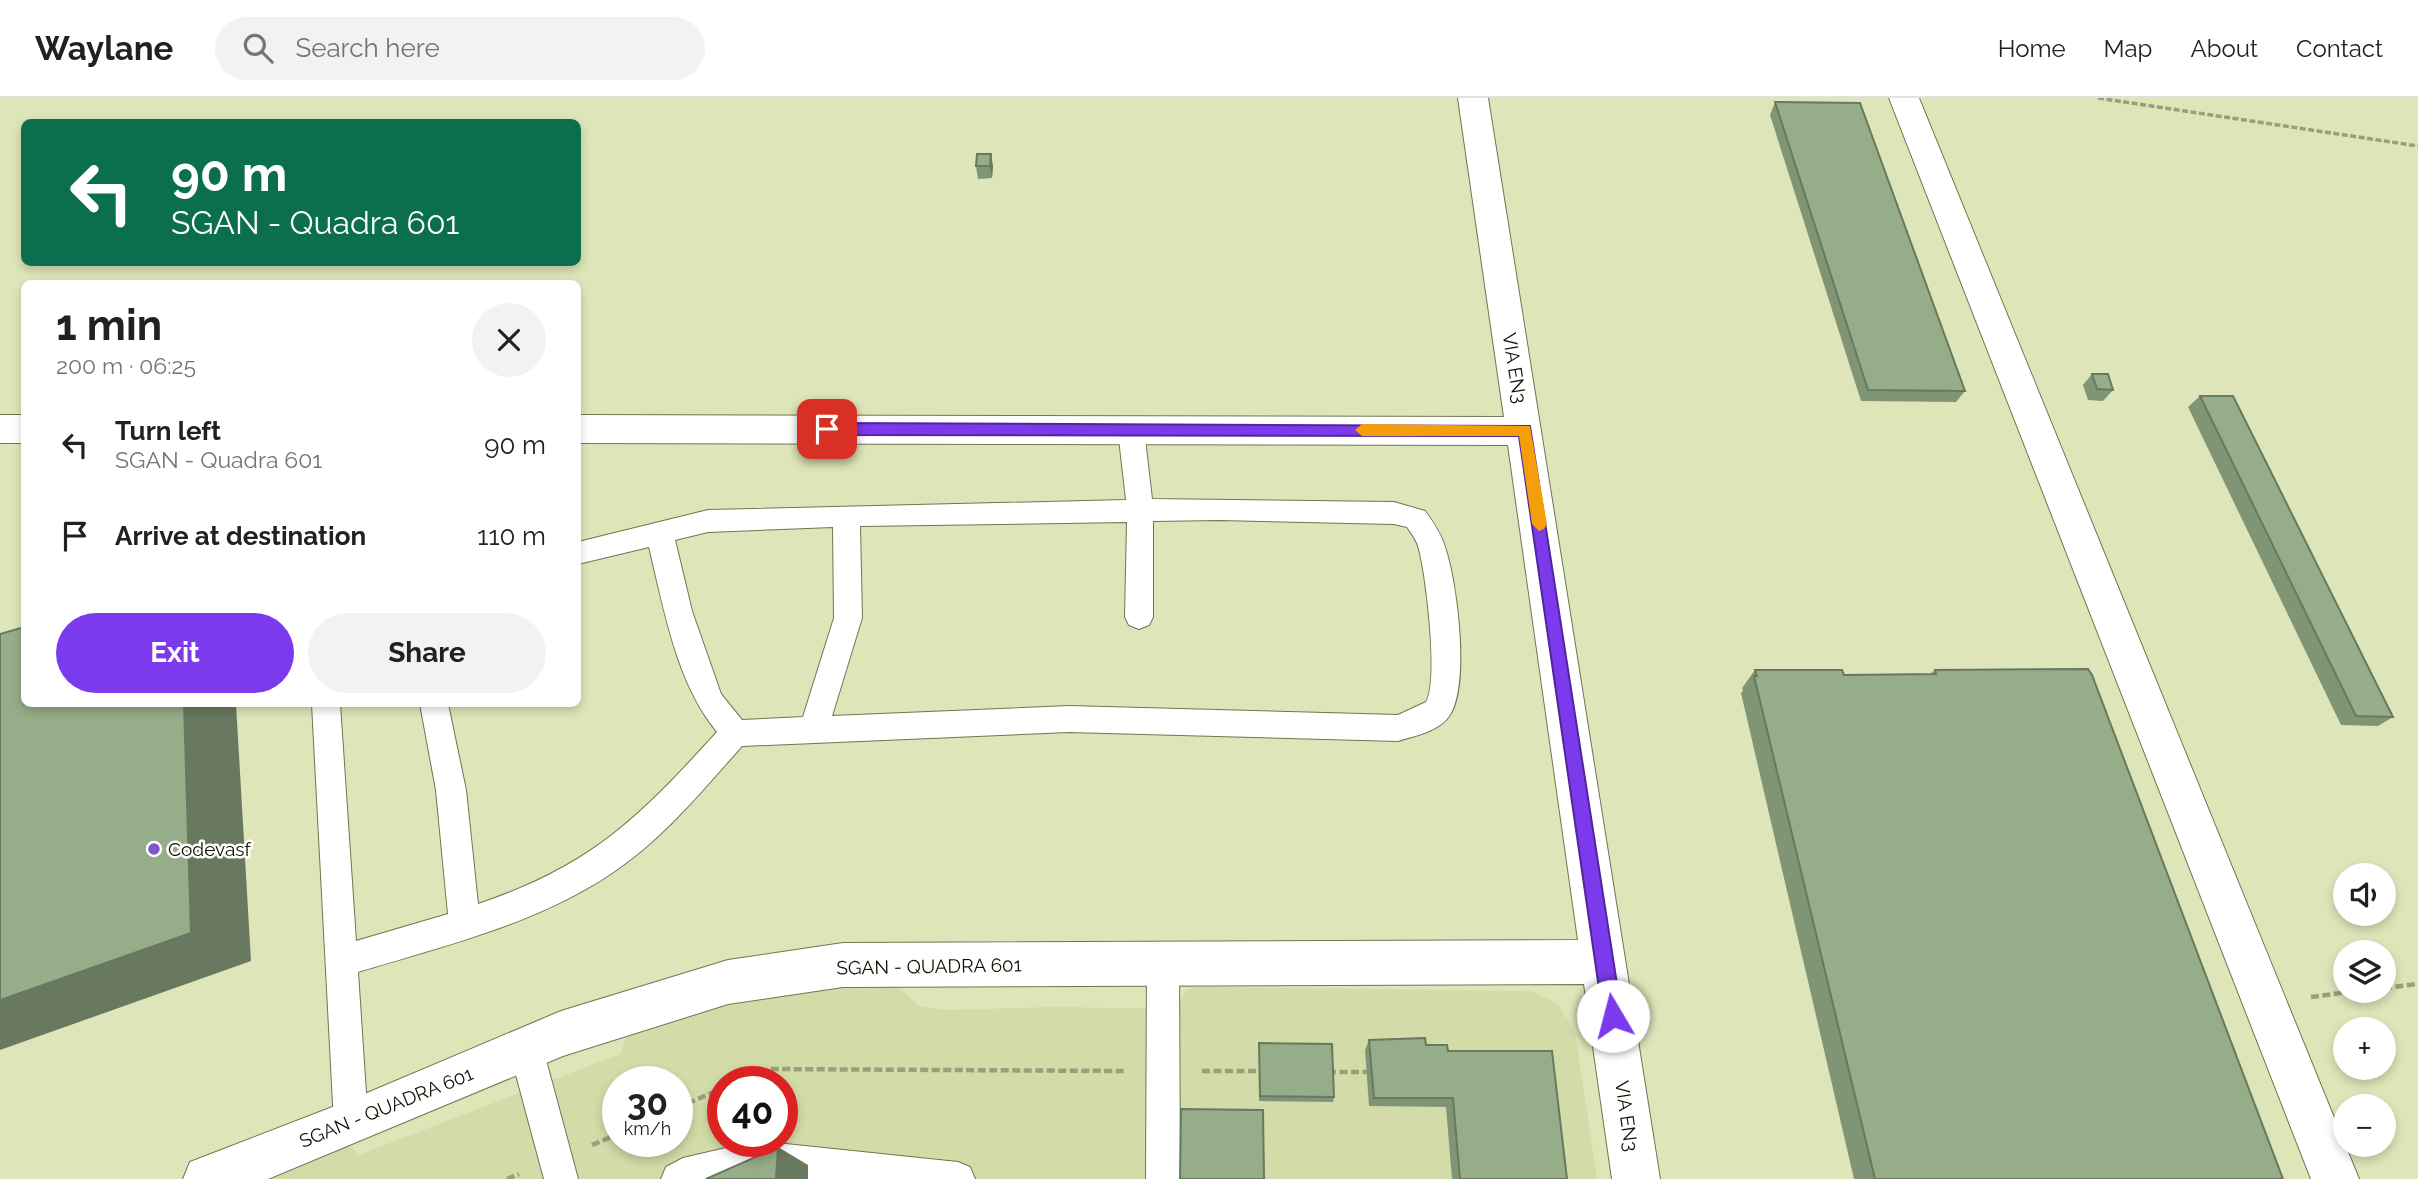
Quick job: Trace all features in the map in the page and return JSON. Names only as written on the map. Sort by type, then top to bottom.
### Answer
[{"type":"street","name":"VIA EN3","points":[[1473,98],[1636,1179]]},
{"type":"street","points":[[1904,98],[2335,1179]]},
{"type":"street","points":[[0,429],[21,429]]},
{"type":"street","points":[[581,429],[1525,430]]},
{"type":"street","name":"SGAN - QUADRA 601","points":[[207,1179],[351,1123],[561,1034],[728,982],[843,965],[1605,962]]},
{"type":"lane","points":[[1131,430],[1140,511],[1139,617]]},
{"type":"lane","points":[[341,961],[465,924],[579,877],[631,840],[681,792],[735,733],[814,727],[1069,719],[1398,728],[1431,716],[1441,705],[1446,689],[1440,607],[1432,548],[1427,534],[1416,519],[1394,513],[1140,511],[708,521],[581,552]]},
{"type":"lane","points":[[814,727],[848,618],[846,516]]},
{"type":"lane","points":[[659,531],[678,611],[709,701],[735,733]]},
{"type":"lane","points":[[326,707],[351,1123]]},
{"type":"lane","points":[[435,707],[451,790],[465,924]]},
{"type":"lane","points":[[1163,963],[1163,1179]]},
{"type":"lane","points":[[526,1049],[561,1179]]},
{"type":"lane","points":[[678,1179],[682,1175],[754,1158],[958,1179]]},
{"type":"path","points":[[2098,98],[2418,146]]},
{"type":"path","points":[[2396,987],[2418,984]]},
{"type":"shaded area","points":[[887,983],[898,987],[919,1006],[945,1010],[1055,1007],[1176,1009],[1186,990],[1199,987],[1532,991],[1558,1004],[1575,1032],[1597,1179],[224,1179],[345,1142],[359,1155],[620,1054],[629,1030],[740,997]]},
{"type":"building","points":[[1775,102],[1860,103],[1965,391],[1868,390]]},
{"type":"building","points":[[977,154],[991,154],[990,166],[976,166]]},
{"type":"building","points":[[2092,374],[2108,374],[2113,390],[2097,389]]},
{"type":"building","points":[[2200,396],[2233,396],[2393,717],[2356,716]]},
{"type":"building","name":"Codevasf","points":[[21,628],[21,707],[184,707],[191,933],[0,1000],[0,634]]},
{"type":"building","points":[[2088,669],[2283,1179],[1875,1179],[1754,676],[1757,676],[1755,670],[1842,670],[1844,675],[1936,674],[1935,670]]},
{"type":"building","points":[[1425,1038],[1426,1045],[1447,1045],[1448,1051],[1552,1051],[1567,1179],[1460,1179],[1453,1098],[1374,1098],[1369,1040]]},
{"type":"building","points":[[1259,1043],[1332,1044],[1334,1097],[1260,1096]]},
{"type":"building","points":[[1181,1109],[1263,1110],[1264,1179],[1180,1179]]},
{"type":"building","points":[[756,1157],[777,1157],[776,1179],[706,1179]]},
{"type":"slow traffic","points":[[1362,430],[1525,430],[1539,524]]},
{"type":"place","name":"Codevasf","points":[[154,849]]},
{"type":"route","points":[[827,429],[1525,430],[1613,1016]]}]
